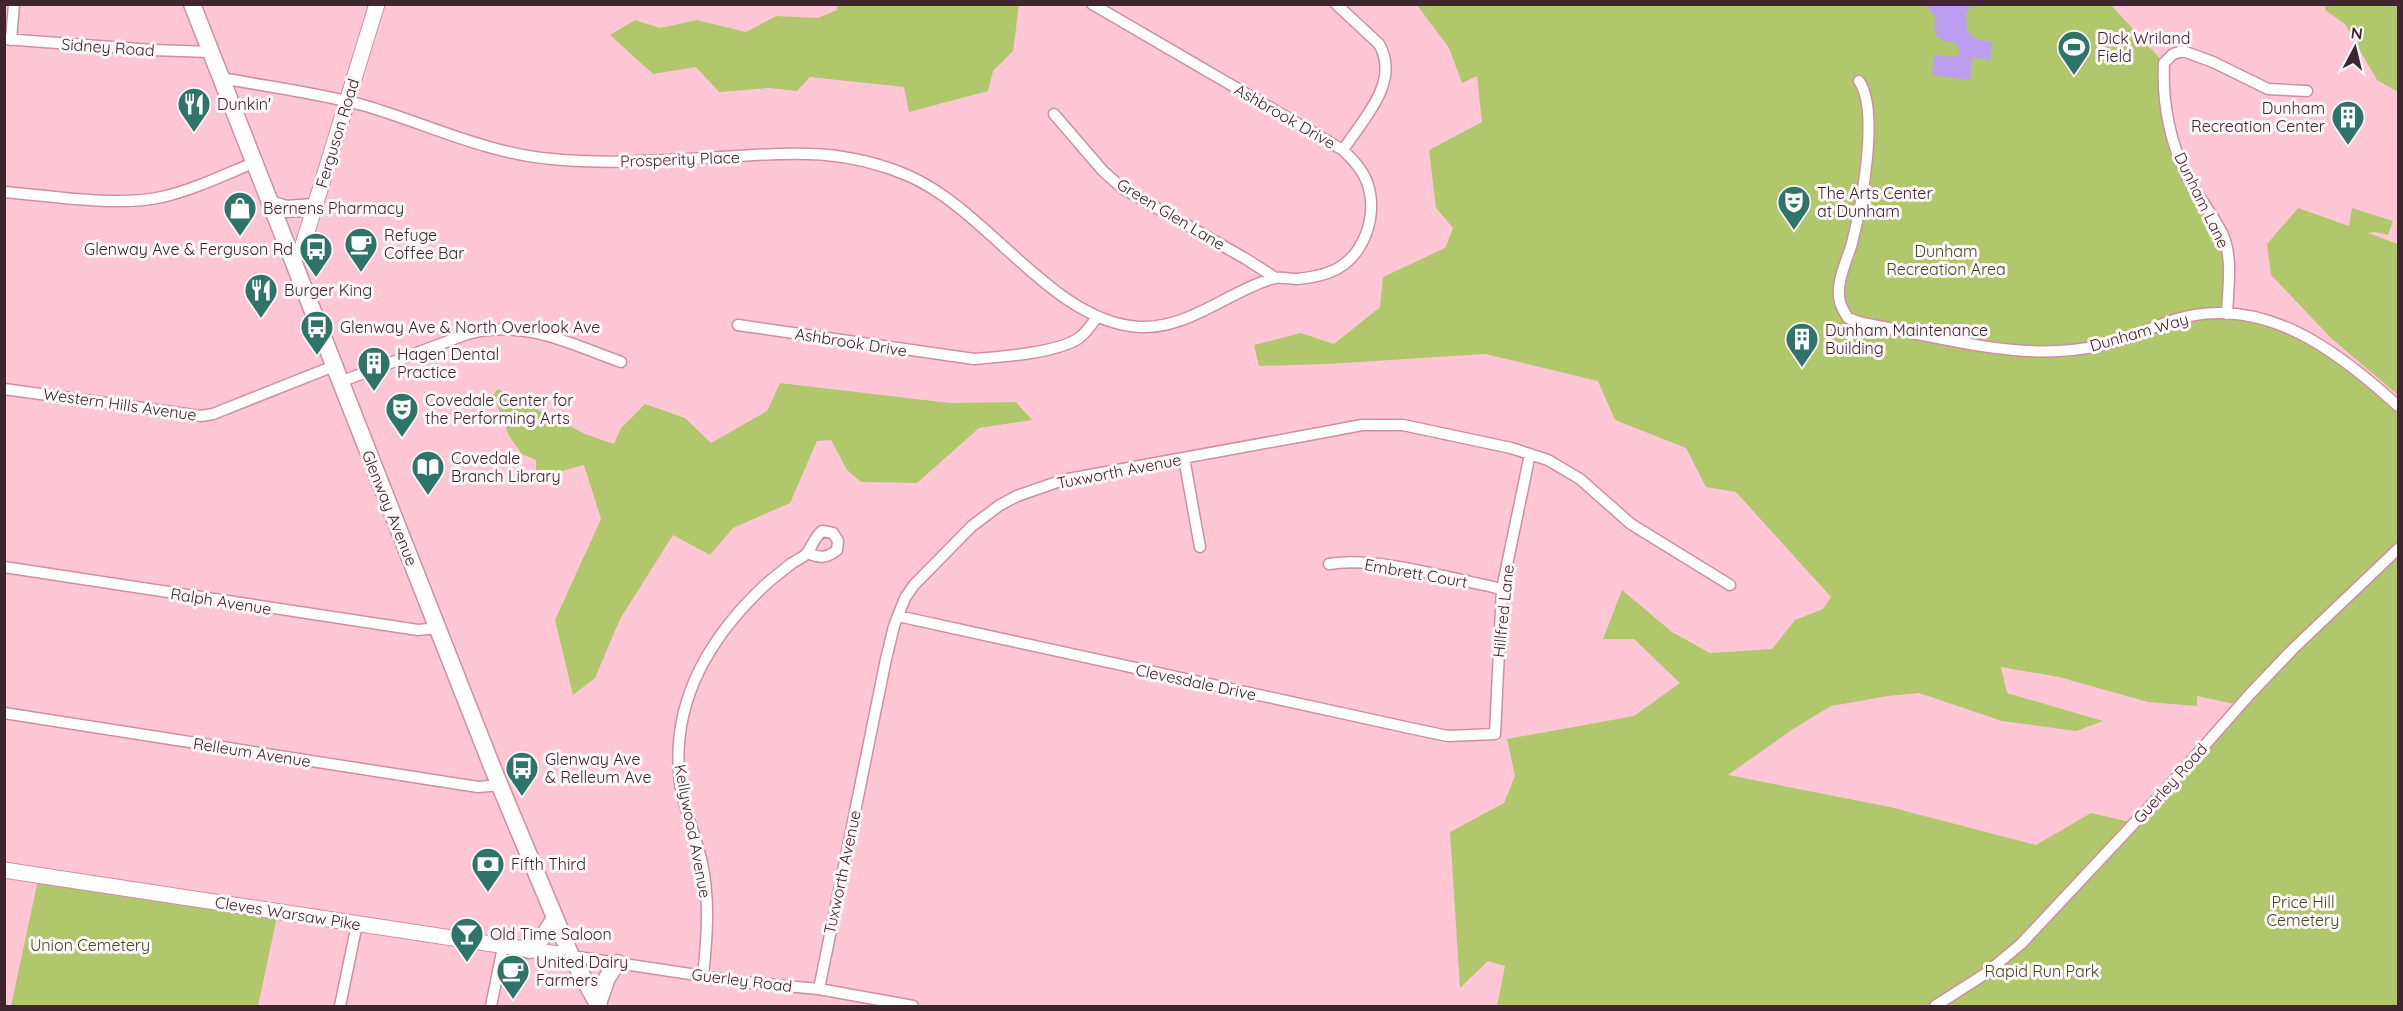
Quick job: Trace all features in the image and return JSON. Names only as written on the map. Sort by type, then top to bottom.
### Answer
[{"type":"main road","name":"Glenway Avenue","points":[[192,4],[253,163],[555,918],[571,956],[599,1005]]},
{"type":"main road","points":[[270,204],[286,209],[314,207]]},
{"type":"main road","points":[[529,950],[543,937],[555,918]]},
{"type":"main road","points":[[599,1005],[607,978],[616,963]]},
{"type":"street","points":[[8,40],[14,4]]},
{"type":"street","name":"Ferguson Road","points":[[293,259],[302,248],[377,4]]},
{"type":"street","name":"Ashbrook Drive","points":[[738,326],[974,359],[998,358],[1062,347],[1081,336],[1097,317],[1116,324],[1156,326],[1175,322],[1274,277],[1297,279],[1331,272],[1348,260],[1364,240],[1371,214],[1371,195],[1362,172],[1343,150],[1092,4]]},
{"type":"street","points":[[1336,4],[1378,44],[1383,52],[1387,71],[1382,89],[1343,150]]},
{"type":"street","name":"Sidney Road","points":[[8,40],[211,52]]},
{"type":"street","name":"Dunham Lane","points":[[2227,314],[2229,257],[2223,236],[2188,178],[2174,140],[2163,98],[2164,63],[2173,54],[2183,51],[2213,62],[2268,88],[2307,91]]},
{"type":"street","name":"Prosperity Place","points":[[222,78],[347,102],[480,144],[552,159],[669,161],[805,152],[857,159],[880,165],[928,186],[951,201],[1035,275],[1097,317]]},
{"type":"street","name":"Dunham Way","points":[[1859,81],[1865,90],[1868,128],[1860,207],[1840,282],[1839,301],[1848,318],[1862,323],[2030,352],[2086,348],[2118,341],[2177,319],[2227,314],[2256,316],[2308,336],[2370,380],[2398,406]]},
{"type":"street","name":"Green Glen Lane","points":[[1054,114],[1103,171],[1122,188],[1274,277]]},
{"type":"street","points":[[4,192],[120,201],[142,200],[176,193],[253,163]]},
{"type":"street","name":"Western Hills Avenue","points":[[4,389],[201,416],[467,334],[501,328],[559,337],[621,362]]},
{"type":"street","name":"Tuxworth Avenue","points":[[819,989],[886,659],[905,598],[914,585],[972,526],[1000,505],[1036,488],[1063,480],[1353,427],[1384,424],[1424,429],[1530,454],[1565,468],[1631,524],[1730,585]]},
{"type":"street","name":"Hillfred Lane","points":[[1495,734],[1502,589],[1530,454]]},
{"type":"street","points":[[1184,458],[1200,547]]},
{"type":"street","name":"Guerley Road","points":[[1935,1006],[1985,974],[2021,944],[2168,787],[2250,693],[2398,549]]},
{"type":"street","name":"Kellywood Avenue","points":[[703,976],[707,928],[706,894],[702,865],[684,802],[679,764],[685,704],[714,642],[730,621],[771,580],[807,553]]},
{"type":"street","name":"Embrett Court","points":[[1329,564],[1356,562],[1379,564],[1502,589]]},
{"type":"street","name":"Ralph Avenue","points":[[4,567],[418,630],[438,628]]},
{"type":"street","name":"Clevesdale Drive","points":[[898,616],[1448,736],[1495,734]]},
{"type":"street","name":"Relleum Avenue","points":[[4,713],[478,787],[501,785]]},
{"type":"street","name":"Cleves Warsaw Pike","points":[[4,870],[571,956]]},
{"type":"street","points":[[340,1006],[357,924]]},
{"type":"street","points":[[491,1006],[503,947]]},
{"type":"street","name":"Guerley Road","points":[[571,956],[703,976],[819,989],[913,1006]]},
{"type":"green space","points":[[837,5],[1019,5],[1013,51],[993,71],[988,91],[909,112],[904,87],[810,77],[797,91],[769,88],[719,92],[696,67],[653,74],[610,35],[635,20],[660,28],[697,20],[746,32],[776,16],[818,18],[837,10]]},
{"type":"green space","points":[[1417,5],[2111,5],[2164,63],[2173,140],[2223,236],[2227,314],[2284,325],[2398,406],[2398,1006],[1497,1006],[1505,966],[1488,961],[1460,988],[1450,832],[1504,803],[1515,776],[1507,739],[1634,716],[1680,683],[1634,639],[1603,639],[1622,590],[1672,632],[1710,653],[1772,649],[1795,620],[1823,609],[1831,597],[1736,492],[1706,487],[1686,448],[1615,420],[1598,381],[1485,354],[1259,366],[1254,345],[1301,333],[1334,344],[1380,307],[1383,277],[1445,248],[1453,228],[1436,208],[1429,150],[1482,122],[1477,76],[1462,83],[1449,48]],"holes":[[[2001,667],[2059,677],[2148,702],[2197,706],[2197,696],[2240,705],[2134,823],[2091,813],[2036,845],[1890,807],[1728,775],[1793,729],[1831,706],[1888,696],[1919,693],[2002,721],[2076,731],[2103,721],[2007,693]]]},
{"type":"green space","points":[[2325,5],[2398,5],[2398,92],[2377,80],[2345,24],[2325,10]]},
{"type":"green space","points":[[2298,208],[2349,226],[2352,208],[2393,221],[2388,235],[2368,233],[2398,244],[2398,395],[2331,338],[2271,275],[2267,244]]},
{"type":"green space","points":[[780,383],[950,403],[1016,402],[1032,420],[979,428],[917,483],[861,482],[847,470],[831,440],[817,441],[790,503],[733,528],[710,555],[673,535],[620,619],[595,678],[573,695],[555,620],[601,519],[584,465],[536,478],[536,460],[522,454],[509,436],[493,395],[498,389],[585,434],[614,444],[621,428],[645,404],[685,418],[711,443],[767,411]]},
{"type":"green space","name":"Union Cemetery","points":[[39,875],[278,912],[258,1006],[11,1006]]},
{"type":"shaded area","points":[[1933,5],[1971,5],[1966,14],[1967,31],[1976,39],[1992,42],[1990,60],[1972,58],[1970,80],[1932,75],[1934,55],[1954,57],[1959,54],[1960,50],[1955,42],[1945,41],[1936,33],[1936,18],[1928,8]]},
{"type":"place","name":"Dick Wriland Field","points":[[2074,76]]},
{"type":"place","name":"Dunkin'","points":[[194,133]]},
{"type":"place","name":"Dunham Recreation Center","points":[[2348,146]]},
{"type":"place","name":"The Arts Center at Dunham","points":[[1794,231]]},
{"type":"place","name":"Bernens Pharmacy","points":[[240,237]]},
{"type":"place","name":"Refuge Coffee Bar","points":[[361,273]]},
{"type":"place","name":"Glenway Ave & Ferguson Rd","points":[[316,278]]},
{"type":"place","name":"Burger King","points":[[261,319]]},
{"type":"place","name":"Glenway Ave & North Overlook Ave","points":[[317,356]]},
{"type":"place","name":"Dunham Maintenance Building","points":[[1802,368]]},
{"type":"place","name":"Hagen Dental Practice","points":[[374,392]]},
{"type":"place","name":"Covedale Center for the Performing Arts","points":[[402,438]]},
{"type":"place","name":"Covedale Branch Library","points":[[428,496]]},
{"type":"place","name":"Glenway Ave & Relleum Ave","points":[[522,797]]},
{"type":"place","name":"Fifth Third","points":[[488,893]]},
{"type":"place","name":"Old Time Saloon","points":[[467,963]]},
{"type":"place","name":"United Dairy Farmers","points":[[513,1000]]},
{"type":"park label","name":"Dunham Recreation Area","points":[[1946,260]]},
{"type":"park label","name":"Price Hill Cemetery","points":[[2303,911]]},
{"type":"park label","name":"Rapid Run Park","points":[[2042,971]]}]
